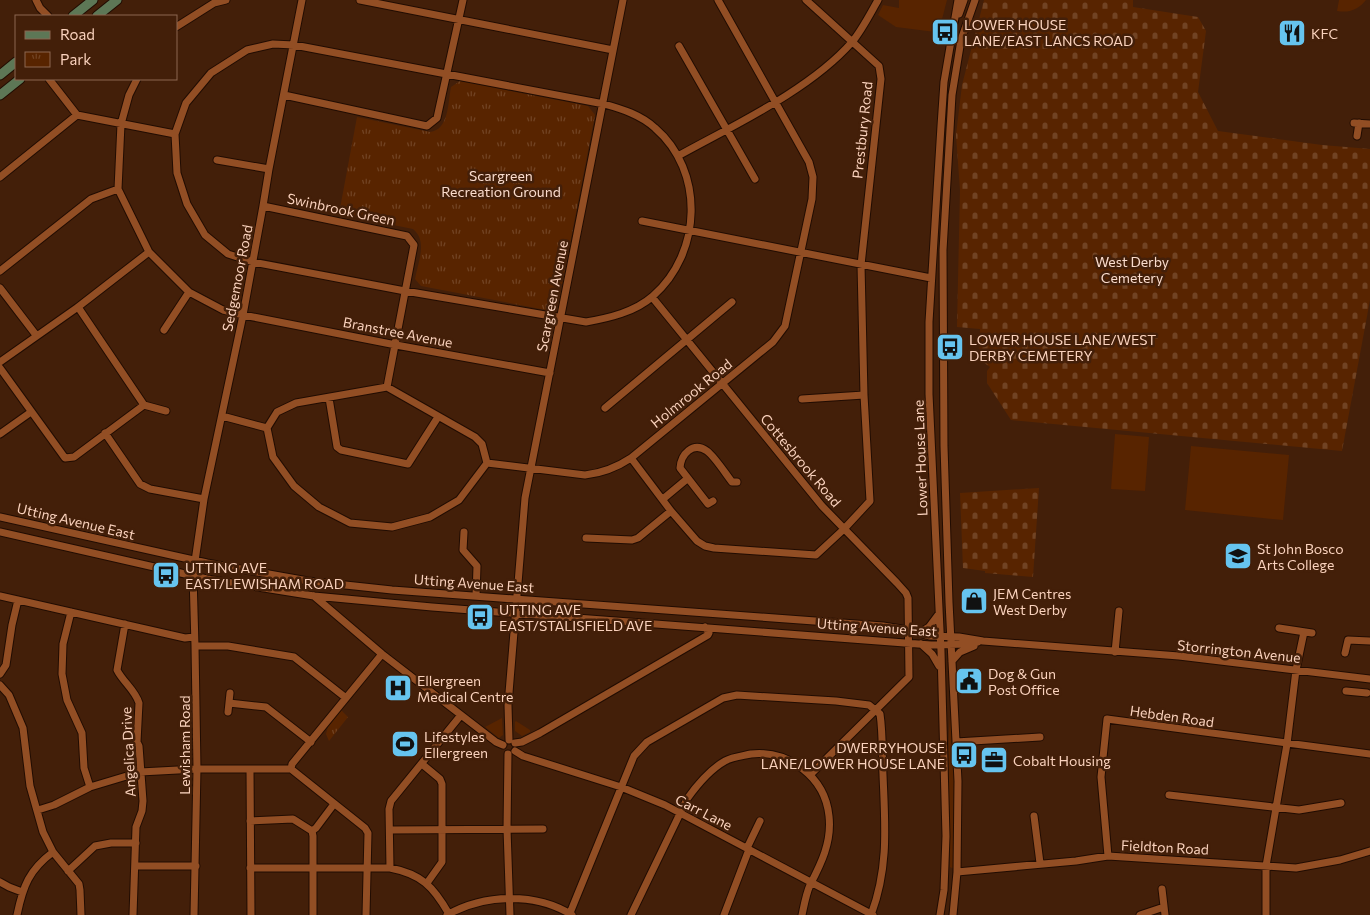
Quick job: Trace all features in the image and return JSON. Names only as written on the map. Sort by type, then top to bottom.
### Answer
[{"type":"main road","points":[[74,15],[93,0]]},
{"type":"main road","points":[[98,15],[117,0]]},
{"type":"main road","points":[[0,75],[15,63]]},
{"type":"main road","points":[[0,95],[19,80]]},
{"type":"street","points":[[36,0],[40,8],[47,15]]},
{"type":"street","points":[[178,26],[214,3],[226,0]]},
{"type":"street","name":"Sedgemoor Road","points":[[192,575],[204,499],[243,315],[302,0]]},
{"type":"street","points":[[360,0],[613,50]]},
{"type":"street","points":[[284,94],[427,126],[438,118],[463,0]]},
{"type":"street","name":"Scargreen Avenue","points":[[510,915],[507,829],[510,747],[508,705],[522,518],[623,0]]},
{"type":"street","name":"Holmrook Road","points":[[487,462],[585,475],[598,474],[615,468],[631,458],[773,342],[784,326],[812,199],[813,177],[809,162],[718,0]]},
{"type":"street","name":"Prestbury Road","points":[[631,458],[697,541],[705,546],[714,548],[816,555],[844,529],[870,500],[864,395],[861,265],[881,79],[879,66],[806,0]]},
{"type":"street","points":[[678,156],[775,102],[822,72],[852,42],[878,0]]},
{"type":"street","name":"Lower House Lane","points":[[940,915],[944,890],[946,836],[929,394],[931,278],[944,82],[958,0]]},
{"type":"street","points":[[952,36],[964,0]]},
{"type":"street","name":"Lower House Lane","points":[[953,915],[957,872],[958,781],[951,641],[943,393],[943,250],[952,95],[961,40],[975,0]]},
{"type":"street","points":[[272,44],[294,45],[604,104],[621,108],[638,117],[655,128],[678,156],[691,192],[690,232],[683,255],[675,270],[652,297],[625,313],[607,319],[586,322],[405,292],[253,262],[228,254],[205,235],[187,204],[177,173],[175,134],[186,103],[210,73],[247,50],[272,44]]},
{"type":"street","points":[[679,46],[755,179]]},
{"type":"street","points":[[50,80],[77,115],[175,134]]},
{"type":"street","points":[[0,271],[91,200],[118,189],[121,124],[129,95],[136,80]]},
{"type":"street","points":[[0,177],[77,115]]},
{"type":"street","points":[[1358,136],[1356,123],[1370,124]]},
{"type":"street","points":[[218,160],[269,169]]},
{"type":"street","name":"Branstree Avenue","points":[[118,189],[149,252],[189,292],[223,310],[396,345],[550,373]]},
{"type":"street","name":"Swinbrook Green","points":[[264,206],[407,236],[414,245],[387,387]]},
{"type":"street","points":[[642,221],[690,232],[931,278]]},
{"type":"street","points":[[0,362],[78,307],[149,252]]},
{"type":"street","points":[[0,288],[36,335]]},
{"type":"street","points":[[164,330],[189,292]]},
{"type":"street","name":"Cottesbrook Road","points":[[652,297],[822,506],[906,593],[908,598],[909,676],[810,775]]},
{"type":"street","points":[[605,408],[732,302]]},
{"type":"street","points":[[78,307],[144,406],[166,411]]},
{"type":"street","points":[[0,368],[64,458],[74,457],[144,406]]},
{"type":"street","points":[[387,387],[475,437],[482,444],[487,462],[459,500],[430,517],[392,527],[350,523],[319,507],[294,486],[273,457],[267,428],[277,412],[296,403],[387,387]]},
{"type":"street","points":[[802,399],[864,395]]},
{"type":"street","points":[[329,398],[337,447],[341,450],[408,464],[438,417]]},
{"type":"street","points":[[0,434],[31,412]]},
{"type":"street","points":[[222,416],[267,428]]},
{"type":"street","points":[[105,433],[140,484],[150,489],[204,499]]},
{"type":"street","points":[[713,501],[708,504],[680,468],[681,458],[689,450],[698,448],[706,450],[732,482],[737,482]]},
{"type":"street","points":[[663,499],[687,479]]},
{"type":"street","points":[[586,538],[632,540],[638,538],[671,510]]},
{"type":"street","name":"Utting Avenue East","points":[[0,517],[194,560],[308,581],[476,596],[883,626],[908,630],[940,641]]},
{"type":"street","name":"Utting Avenue East","points":[[0,532],[192,575],[274,591],[314,596],[515,614],[920,644],[951,641]]},
{"type":"street","points":[[464,532],[463,550],[478,566],[476,596]]},
{"type":"street","name":"Lewisham Road","points":[[192,575],[196,646],[196,866],[194,915]]},
{"type":"street","points":[[0,596],[185,638],[194,637]]},
{"type":"street","name":"Carr Lane","points":[[314,596],[382,654],[496,742],[510,747],[523,756],[621,788],[680,813],[872,915]]},
{"type":"street","points":[[0,674],[6,665],[4,651],[18,600]]},
{"type":"street","points":[[1115,652],[1119,611]]},
{"type":"street","points":[[71,612],[63,644],[62,674],[67,700],[82,733],[84,768],[90,787]]},
{"type":"street","points":[[919,633],[929,627],[938,615]]},
{"type":"street","name":"Angelica Drive","points":[[125,624],[117,670],[139,703],[137,742],[143,801],[142,811],[136,827],[133,915]]},
{"type":"street","points":[[510,747],[540,733],[708,635],[709,633],[705,627]]},
{"type":"street","points":[[1279,628],[1312,633]]},
{"type":"street","points":[[1266,915],[1266,866],[1287,744],[1296,670],[1304,632]]},
{"type":"street","points":[[1345,653],[1348,640],[1370,641]]},
{"type":"street","name":"Storrington Avenue","points":[[951,641],[966,644],[983,641],[1179,656],[1370,679]]},
{"type":"street","points":[[952,661],[963,650],[983,641]]},
{"type":"street","points":[[920,644],[936,658],[941,671]]},
{"type":"street","points":[[196,646],[228,646],[294,657],[346,698]]},
{"type":"street","points":[[291,768],[292,764],[382,654]]},
{"type":"street","points":[[1357,692],[1359,678]]},
{"type":"street","points":[[0,685],[10,695],[23,728],[30,786],[43,832],[53,852],[78,884],[81,915]]},
{"type":"street","points":[[1346,691],[1367,693]]},
{"type":"street","points":[[228,712],[230,693]]},
{"type":"street","points":[[250,868],[390,868],[405,871],[419,877],[436,892],[448,914],[475,904],[509,898],[540,902],[571,914],[634,756],[647,742],[723,698],[738,695],[836,701],[869,705],[880,714],[886,846],[883,873],[872,915]]},
{"type":"street","points":[[229,703],[266,707],[311,742]]},
{"type":"street","points":[[390,868],[389,809],[391,801],[461,715]]},
{"type":"street","name":"Hebden Road","points":[[1108,856],[1101,777],[1107,720],[1370,754]]},
{"type":"street","points":[[956,742],[1040,737]]},
{"type":"street","points":[[632,915],[680,813],[696,786],[726,760],[758,754],[776,755],[791,761],[810,775],[820,789],[827,806],[830,826],[825,853],[809,887],[802,915]]},
{"type":"street","points":[[422,764],[440,779],[442,784],[442,862],[427,884]]},
{"type":"street","points":[[38,810],[54,805],[90,787],[140,772],[196,769],[291,768],[365,828],[368,833],[366,915]]},
{"type":"street","points":[[250,769],[251,915]]},
{"type":"street","points":[[1169,796],[1299,810],[1341,803]]},
{"type":"street","points":[[312,831],[334,804]]},
{"type":"street","points":[[1034,816],[1040,863]]},
{"type":"street","points":[[250,821],[293,819],[312,831]]},
{"type":"street","points":[[724,915],[748,852],[748,846],[760,821]]},
{"type":"street","points":[[390,830],[542,829]]},
{"type":"street","points":[[312,831],[313,915]]},
{"type":"street","points":[[68,871],[95,846],[111,843],[136,843]]},
{"type":"street","name":"Fieldton Road","points":[[957,872],[1076,861],[1108,856],[1296,868],[1340,860],[1370,851]]},
{"type":"street","points":[[17,915],[22,892],[27,880],[37,866],[53,852]]},
{"type":"street","points":[[135,866],[196,866]]},
{"type":"street","points":[[0,882],[22,892]]},
{"type":"street","points":[[1140,915],[1165,911],[1162,889]]},
{"type":"green space","points":[[899,0],[947,0],[941,23],[943,33],[896,27],[878,15],[883,5],[899,8]]},
{"type":"green space","name":"West Derby Cemetery","points":[[984,0],[1133,0],[1133,7],[1198,17],[1206,31],[1198,92],[1218,131],[1322,145],[1370,149],[1370,300],[1342,451],[1011,420],[987,383],[987,371],[990,367],[979,359],[980,329],[957,327],[960,190],[956,135],[962,85]]},
{"type":"green space","points":[[1339,0],[1366,0],[1353,10],[1345,12],[1337,11]]},
{"type":"green space","name":"Scargreen Recreation Ground","points":[[460,81],[588,106],[595,115],[558,305],[551,311],[421,286],[415,279],[421,246],[418,234],[413,229],[339,214],[357,117],[430,132],[436,130],[444,121],[451,87]]},
{"type":"green space","points":[[1115,434],[1149,437],[1145,491],[1111,489]]},
{"type":"green space","points":[[1191,446],[1289,455],[1283,520],[1185,510]]},
{"type":"green space","points":[[1039,488],[1033,577],[985,573],[985,571],[963,568],[960,493]]},
{"type":"green space","points":[[951,706],[956,830],[954,869],[950,867],[948,766]]},
{"type":"green space","points":[[341,710],[348,717],[329,741],[326,734],[328,727]]},
{"type":"green space","points":[[502,718],[503,735],[499,738],[485,727]]},
{"type":"green space","points":[[516,721],[530,730],[530,732],[522,736],[515,731]]},
{"type":"place","name":"LOWER HOUSE LANE/EAST LANCS ROAD","points":[[945,32]]},
{"type":"place","name":"KFC","points":[[1292,33]]},
{"type":"place","name":"LOWER HOUSE LANE/WEST DERBY CEMETERY","points":[[950,347]]},
{"type":"place","name":"St John Bosco Arts College","points":[[1238,556]]},
{"type":"place","name":"UTTING AVE EAST/LEWISHAM ROAD","points":[[166,575]]},
{"type":"place","name":"JEM Centres West Derby","points":[[974,601]]},
{"type":"place","name":"UTTING AVE EAST/STALISFIELD AVE","points":[[480,617]]},
{"type":"place","name":"Dog & Gun Post Office","points":[[969,681]]},
{"type":"place","name":"Ellergreen Medical Centre","points":[[398,688]]},
{"type":"place","name":"Lifestyles Ellergreen","points":[[405,744]]},
{"type":"place","name":"DWERRYHOUSE LANE/LOWER HOUSE LANE","points":[[964,755]]},
{"type":"place","name":"Cobalt Housing","points":[[994,760]]}]
